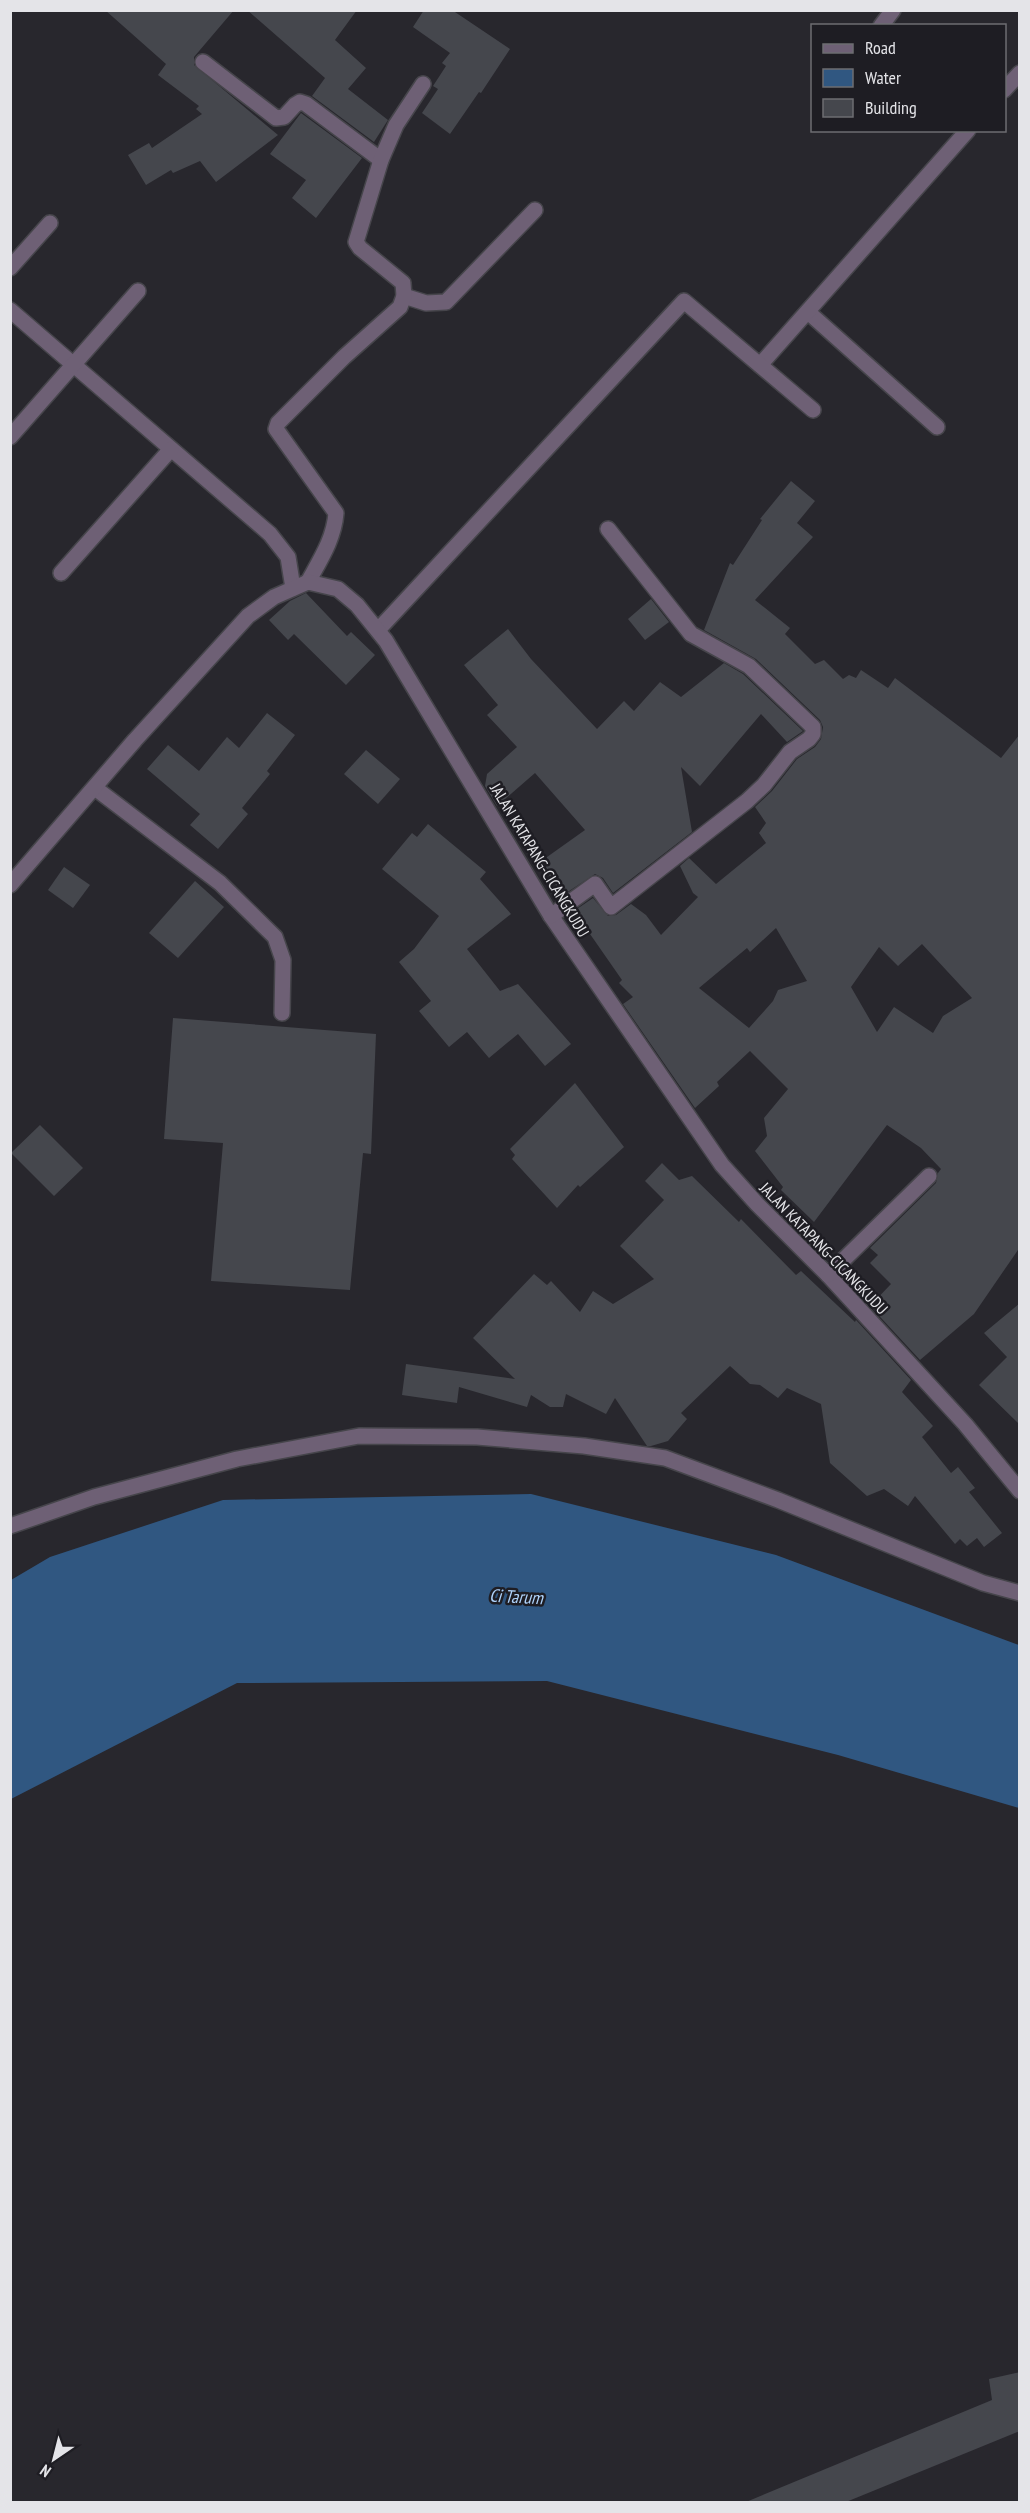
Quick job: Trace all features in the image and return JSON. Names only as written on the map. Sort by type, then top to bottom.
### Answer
[{"type":"street","points":[[882,24],[893,10]]},
{"type":"street","points":[[203,62],[276,118],[284,117],[300,102],[306,104],[381,160]]},
{"type":"street","points":[[1006,89],[1020,73]]},
{"type":"street","points":[[10,885],[135,740],[249,616],[274,597],[308,582],[327,546],[335,525],[336,513],[276,429],[278,423],[344,357],[400,307],[404,296],[403,283],[360,249],[356,242],[381,160],[396,125],[423,84]]},
{"type":"street","points":[[760,365],[966,132]]},
{"type":"street","points":[[404,296],[426,303],[446,302],[535,210]]},
{"type":"street","points":[[10,268],[50,223]]},
{"type":"street","points":[[10,437],[138,291]]},
{"type":"street","points":[[378,630],[684,301],[813,410]]},
{"type":"street","points":[[10,310],[270,534],[288,556],[293,588]]},
{"type":"street","points":[[808,312],[937,427]]},
{"type":"street","points":[[61,573],[171,449]]},
{"type":"street","points":[[551,916],[595,884],[611,906],[747,801],[764,785],[790,752],[813,734],[813,727],[748,666],[691,634],[608,529]]},
{"type":"street","name":"JALAN KATAPANG-CICANGKUDU","points":[[308,582],[338,589],[357,605],[378,630],[414,684],[551,916],[722,1165],[828,1275],[965,1424],[1020,1491]]},
{"type":"street","points":[[95,788],[219,884],[275,937],[283,960],[282,1014]]},
{"type":"street","points":[[828,1275],[929,1176]]},
{"type":"street","points":[[10,1526],[94,1497],[237,1459],[359,1436],[477,1437],[584,1446],[665,1458],[778,1500],[983,1583],[1020,1593]]},
{"type":"water","name":"Ci Tarum","points":[[531,1494],[776,1555],[1019,1645],[1019,1808],[838,1755],[547,1681],[237,1683],[11,1799],[11,1580],[50,1557],[223,1500]]},
{"type":"building","points":[[105,10],[234,10],[194,57],[194,65],[278,135],[216,182],[200,161],[173,173],[171,170],[146,185],[128,155],[149,143],[152,148],[202,114],[196,109],[199,106],[158,75],[166,64]]},
{"type":"building","points":[[247,10],[357,10],[335,40],[366,68],[348,89],[388,120],[374,142],[312,96],[325,78]]},
{"type":"building","points":[[424,10],[452,10],[510,49],[450,134],[422,113],[438,89],[433,86],[446,66],[442,63],[450,53],[413,27]]},
{"type":"building","points":[[301,113],[362,158],[316,218],[292,198],[306,180],[270,154]]},
{"type":"building","points":[[791,481],[815,501],[797,523],[813,537],[755,600],[790,628],[785,634],[815,664],[824,660],[843,679],[849,675],[856,678],[861,670],[888,688],[895,678],[1001,758],[1020,734],[1020,1247],[974,1314],[920,1360],[870,1306],[891,1284],[870,1263],[878,1255],[870,1248],[936,1183],[941,1169],[921,1148],[887,1125],[814,1222],[781,1190],[783,1187],[755,1151],[767,1136],[764,1118],[788,1089],[750,1051],[717,1082],[719,1086],[695,1108],[623,1004],[633,997],[619,983],[622,980],[574,911],[593,898],[608,916],[616,915],[631,904],[646,915],[661,935],[698,897],[693,893],[680,866],[689,858],[716,884],[766,843],[759,833],[766,823],[755,807],[772,791],[797,759],[815,747],[821,739],[823,727],[820,720],[756,659],[704,630],[730,563],[733,565],[762,520],[760,519]],"holes":[[[776,928],[807,981],[778,990],[773,1001],[749,1028],[699,988],[747,948],[750,952]],[[922,944],[972,998],[943,1016],[933,1033],[894,1007],[877,1032],[851,987],[879,947],[898,966]]]},
{"type":"building","points":[[306,593],[347,636],[351,632],[375,655],[346,685],[294,634],[288,640],[269,620],[290,601]]},
{"type":"building","points":[[651,599],[669,622],[645,640],[628,619]]},
{"type":"building","points":[[508,629],[531,659],[597,729],[624,701],[634,711],[660,682],[681,697],[724,663],[743,674],[803,731],[787,742],[761,714],[700,786],[681,767],[692,832],[613,893],[603,878],[595,874],[563,895],[540,862],[585,830],[535,773],[497,806],[485,786],[487,774],[517,747],[487,715],[498,705],[464,665]]},
{"type":"building","points":[[267,713],[295,735],[267,771],[270,774],[242,808],[248,814],[218,849],[190,825],[200,814],[147,769],[168,745],[199,771],[227,737],[239,748]]},
{"type":"building","points":[[366,750],[400,779],[378,804],[344,774]]},
{"type":"building","points":[[428,824],[486,872],[480,879],[511,914],[467,949],[500,991],[518,984],[571,1044],[545,1066],[518,1034],[489,1058],[467,1032],[449,1047],[419,1011],[431,1001],[399,962],[414,949],[439,916],[382,869],[412,833],[417,837]]},
{"type":"building","points":[[64,867],[90,885],[73,908],[48,890]]},
{"type":"building","points":[[195,881],[224,907],[178,958],[149,933]]},
{"type":"building","points":[[173,1018],[376,1034],[371,1154],[363,1153],[350,1290],[211,1281],[223,1143],[164,1139]]},
{"type":"building","points":[[575,1083],[624,1147],[580,1187],[578,1185],[557,1208],[512,1159],[515,1155],[510,1149]]},
{"type":"building","points":[[40,1125],[83,1168],[54,1196],[11,1153]]},
{"type":"building","points":[[662,1163],[679,1180],[692,1176],[739,1222],[741,1219],[796,1275],[801,1271],[855,1322],[856,1320],[911,1380],[902,1392],[933,1426],[922,1437],[951,1473],[958,1467],[975,1488],[969,1492],[1002,1533],[984,1547],[977,1538],[967,1546],[960,1539],[955,1544],[915,1496],[908,1506],[884,1489],[867,1496],[830,1463],[821,1404],[787,1388],[778,1398],[760,1385],[750,1384],[730,1366],[681,1413],[687,1419],[668,1441],[651,1446],[647,1446],[615,1398],[606,1414],[566,1394],[563,1407],[550,1407],[531,1395],[527,1407],[459,1387],[457,1403],[402,1395],[406,1364],[515,1379],[473,1338],[534,1274],[547,1285],[551,1281],[580,1312],[593,1291],[613,1304],[654,1279],[620,1246],[664,1200],[645,1181]]},
{"type":"building","points":[[1020,1303],[1020,1425],[979,1385],[1007,1357],[984,1333]]},
{"type":"building","points":[[1020,2372],[1020,2431],[846,2502],[746,2502],[992,2400],[989,2379]]}]
